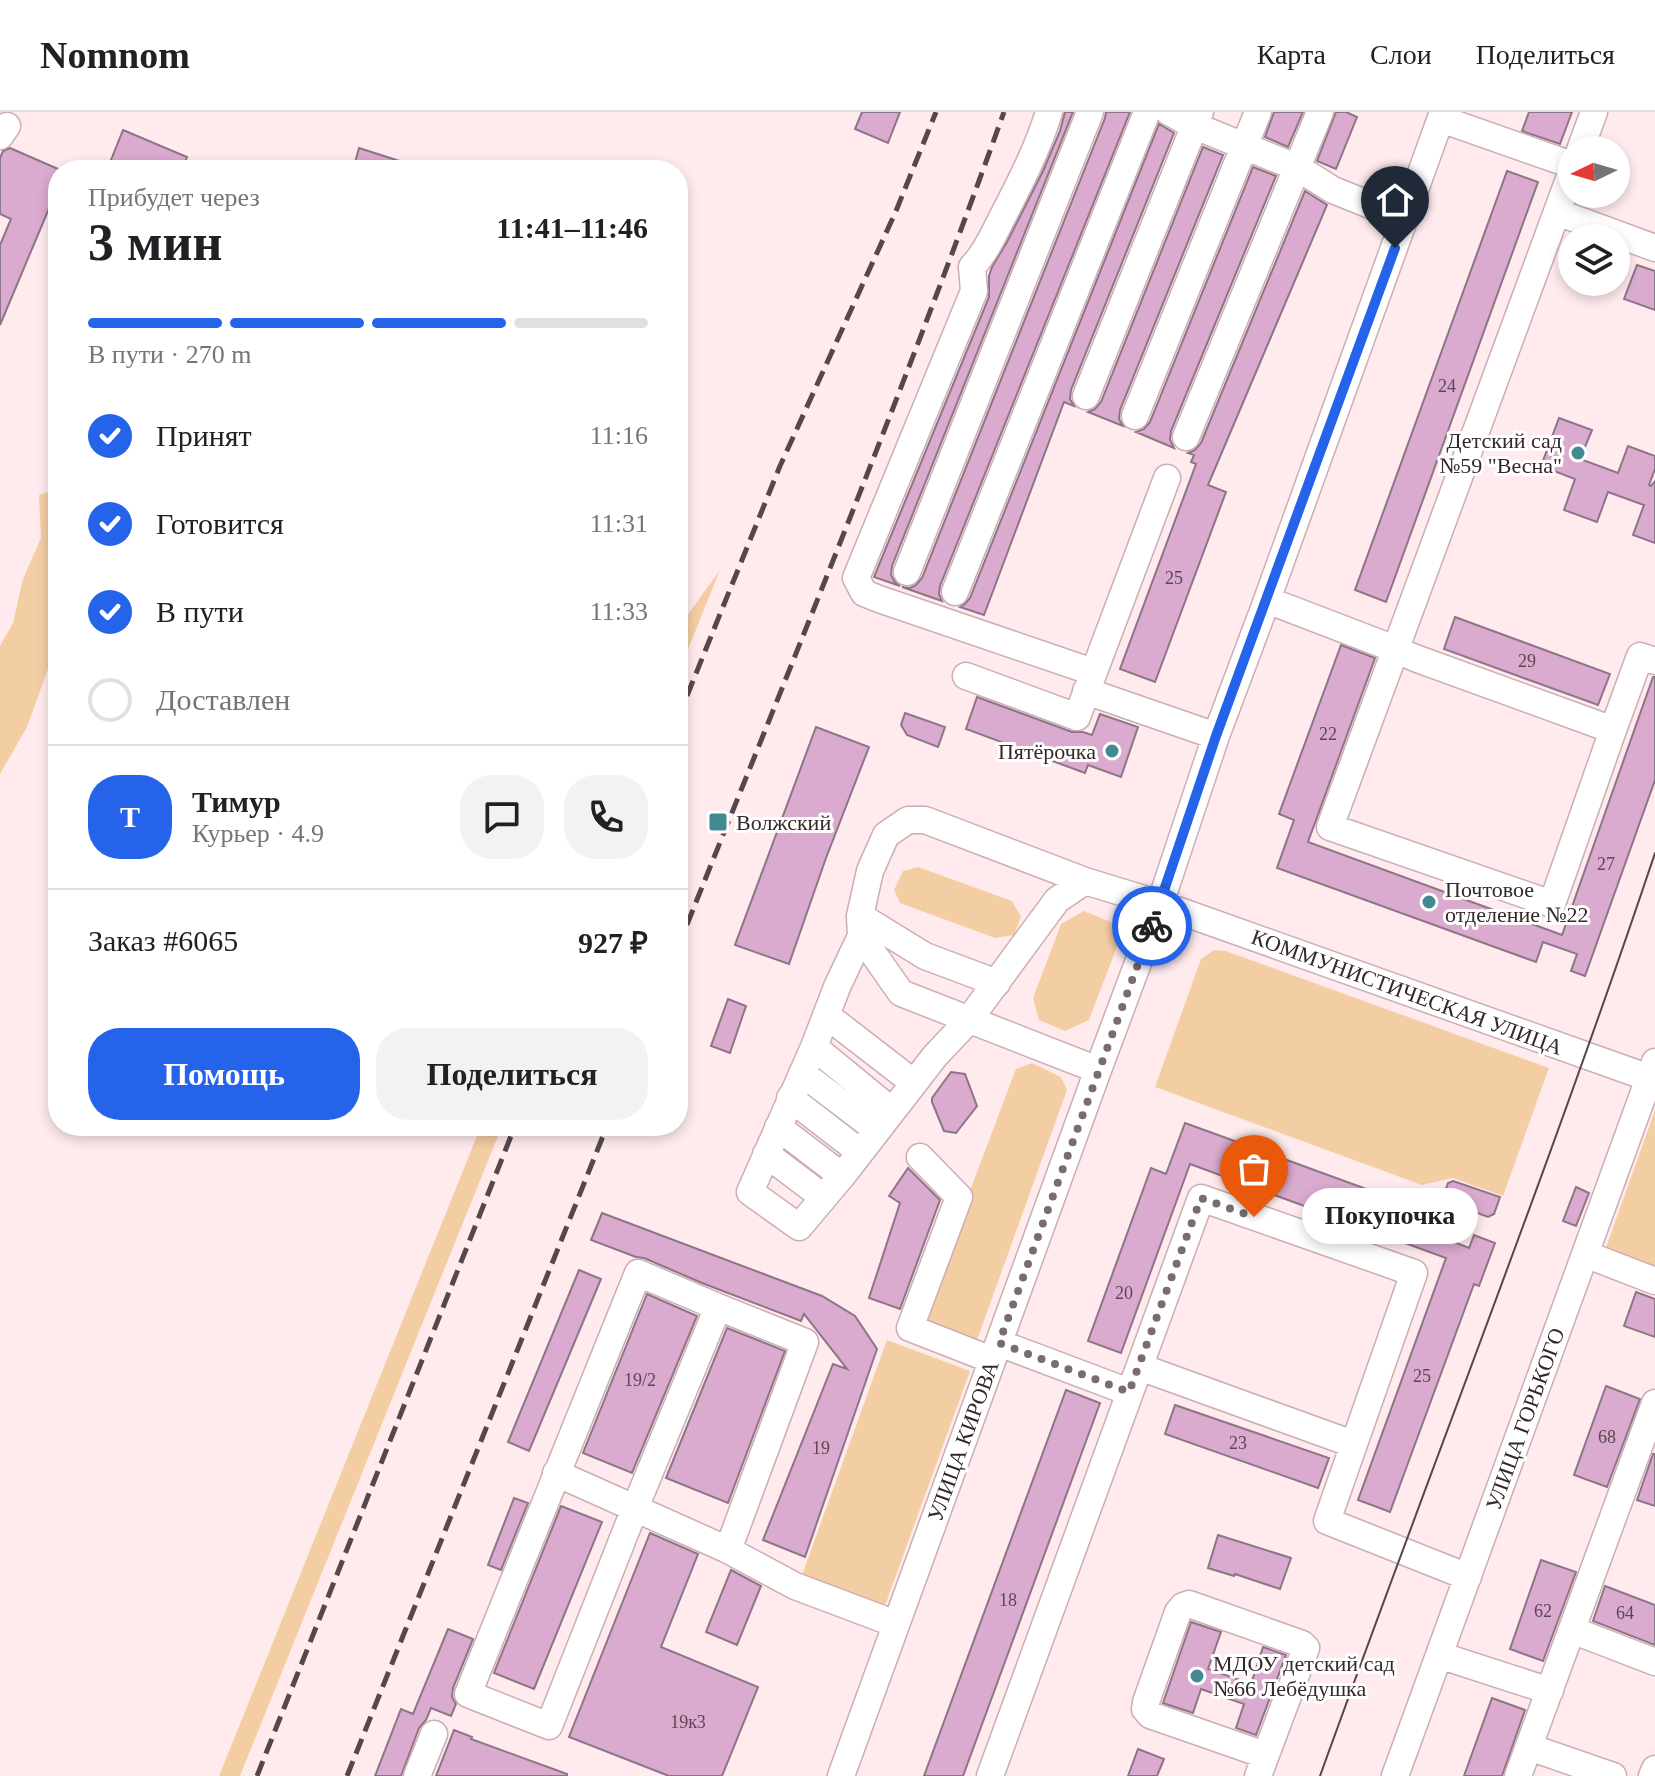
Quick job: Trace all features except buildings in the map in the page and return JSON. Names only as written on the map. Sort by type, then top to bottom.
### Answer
[{"type":"street","points":[[1049,112],[1015,193],[983,255],[972,267],[974,291],[856,578],[864,593],[1090,682],[1216,736]]},
{"type":"street","points":[[907,572],[1090,112]]},
{"type":"street","points":[[955,592],[1147,112]]},
{"type":"street","points":[[1169,112],[1198,119],[1244,146],[1298,168],[1333,190],[1405,219]]},
{"type":"street","points":[[1135,416],[1258,112]]},
{"type":"street","points":[[1186,437],[1320,112]]},
{"type":"street","points":[[1585,136],[1594,112]]},
{"type":"street","points":[[1442,116],[1558,160]]},
{"type":"street","name":"УЛИЦА КИРОВА","points":[[841,1776],[1160,904],[1216,736],[1442,116]]},
{"type":"street","points":[[1086,396],[1198,119]]},
{"type":"street","points":[[1558,208],[1330,827],[1552,904],[1640,656],[1655,661]]},
{"type":"street","points":[[1557,212],[1655,248]]},
{"type":"street","points":[[966,676],[1077,717],[1167,478]]},
{"type":"street","points":[[1267,600],[1613,730]]},
{"type":"street","name":"КОММУНИСТИЧЕСКАЯ УЛИЦА","points":[[860,926],[873,860],[886,835],[908,820],[925,820],[1085,881],[1653,1073]]},
{"type":"street","points":[[860,926],[814,1047],[750,1192],[799,1227],[935,1056],[968,1021],[1057,900],[1085,881]]},
{"type":"street","points":[[860,926],[925,956],[997,983]]},
{"type":"street","points":[[860,926],[901,993],[1098,1070]]},
{"type":"street","points":[[826,1015],[914,1083]]},
{"type":"street","points":[[814,1047],[884,1121]]},
{"type":"street","points":[[802,1073],[884,1121]]},
{"type":"street","name":"УЛИЦА ГОРЬКОГО","points":[[1395,1776],[1653,1073]]},
{"type":"street","points":[[790,1098],[860,1152]]},
{"type":"street","points":[[778,1127],[842,1176]]},
{"type":"street","points":[[766,1154],[823,1197]]},
{"type":"street","points":[[920,1157],[959,1197],[910,1328],[1129,1392]]},
{"type":"street","points":[[990,1776],[1201,1198],[1414,1273],[1327,1521],[1468,1577]]},
{"type":"street","points":[[1585,1254],[1655,1281]]},
{"type":"street","points":[[718,1307],[549,1726],[468,1694],[638,1273],[805,1342],[728,1550]]},
{"type":"street","points":[[1140,1367],[1353,1444]]},
{"type":"street","points":[[1518,1776],[1655,1403]]},
{"type":"street","points":[[556,1473],[728,1550],[795,1586],[896,1624]]},
{"type":"street","points":[[1189,1604],[1306,1648],[1262,1765],[1150,1715],[1145,1709],[1178,1612],[1183,1606],[1189,1604]]},
{"type":"street","points":[[1572,1630],[1655,1662]]},
{"type":"street","points":[[1439,1655],[1550,1691]]},
{"type":"street","points":[[417,1776],[434,1734]]},
{"type":"street","points":[[1529,1747],[1613,1776]]},
{"type":"street","points":[[1652,1776],[1655,1769]]},
{"type":"shaded area","points":[[48,492],[48,669],[27,727],[0,774],[0,646],[13,623],[23,579],[41,538],[39,495]]},
{"type":"shaded area","points":[[720,570],[688,649],[688,614]]},
{"type":"shaded area","points":[[918,867],[1012,901],[1021,917],[1014,935],[995,938],[900,903],[894,890],[903,871]]},
{"type":"shaded area","points":[[1084,911],[1111,922],[1118,944],[1089,1020],[1065,1031],[1039,1020],[1033,998],[1061,924]]},
{"type":"shaded area","points":[[1214,950],[1226,951],[1549,1068],[1503,1196],[1453,1178],[1422,1185],[1155,1087],[1201,959]]},
{"type":"shaded area","points":[[1032,1063],[1061,1077],[1067,1090],[977,1340],[921,1320],[1016,1069]]},
{"type":"shaded area","points":[[1655,1110],[1655,1272],[1604,1253]]},
{"type":"shaded area","points":[[477,1136],[498,1136],[240,1776],[219,1776]]},
{"type":"shaded area","points":[[887,1340],[970,1371],[886,1603],[878,1608],[801,1578]]},
{"type":"tram line","points":[[1320,1776],[1533,1200],[1655,853]]},
{"type":"railway","points":[[688,693],[780,466],[896,211],[936,112]]},
{"type":"railway","points":[[688,922],[886,427],[1004,112]]},
{"type":"railway","points":[[257,1776],[511,1136]]},
{"type":"railway","points":[[347,1776],[603,1136]]},
{"type":"way so far","points":[[1152,926],[999,1343],[1129,1392],[1201,1198],[1254,1217]]},
{"type":"place","name":"Детский сад №59 \"Весна\"","points":[[1578,453]]},
{"type":"place","name":"Пятёрочка","points":[[1112,751]]},
{"type":"place","name":"Волжский","points":[[718,822]]},
{"type":"place","name":"Почтовое отделение №22","points":[[1429,902]]},
{"type":"place","name":"Покупочка","points":[[1254,1217]]},
{"type":"place","name":"МДОУ детский сад №66 Лебёдушка","points":[[1197,1676]]},
{"type":"route","points":[[1152,926],[1216,736],[1395,248]]}]
